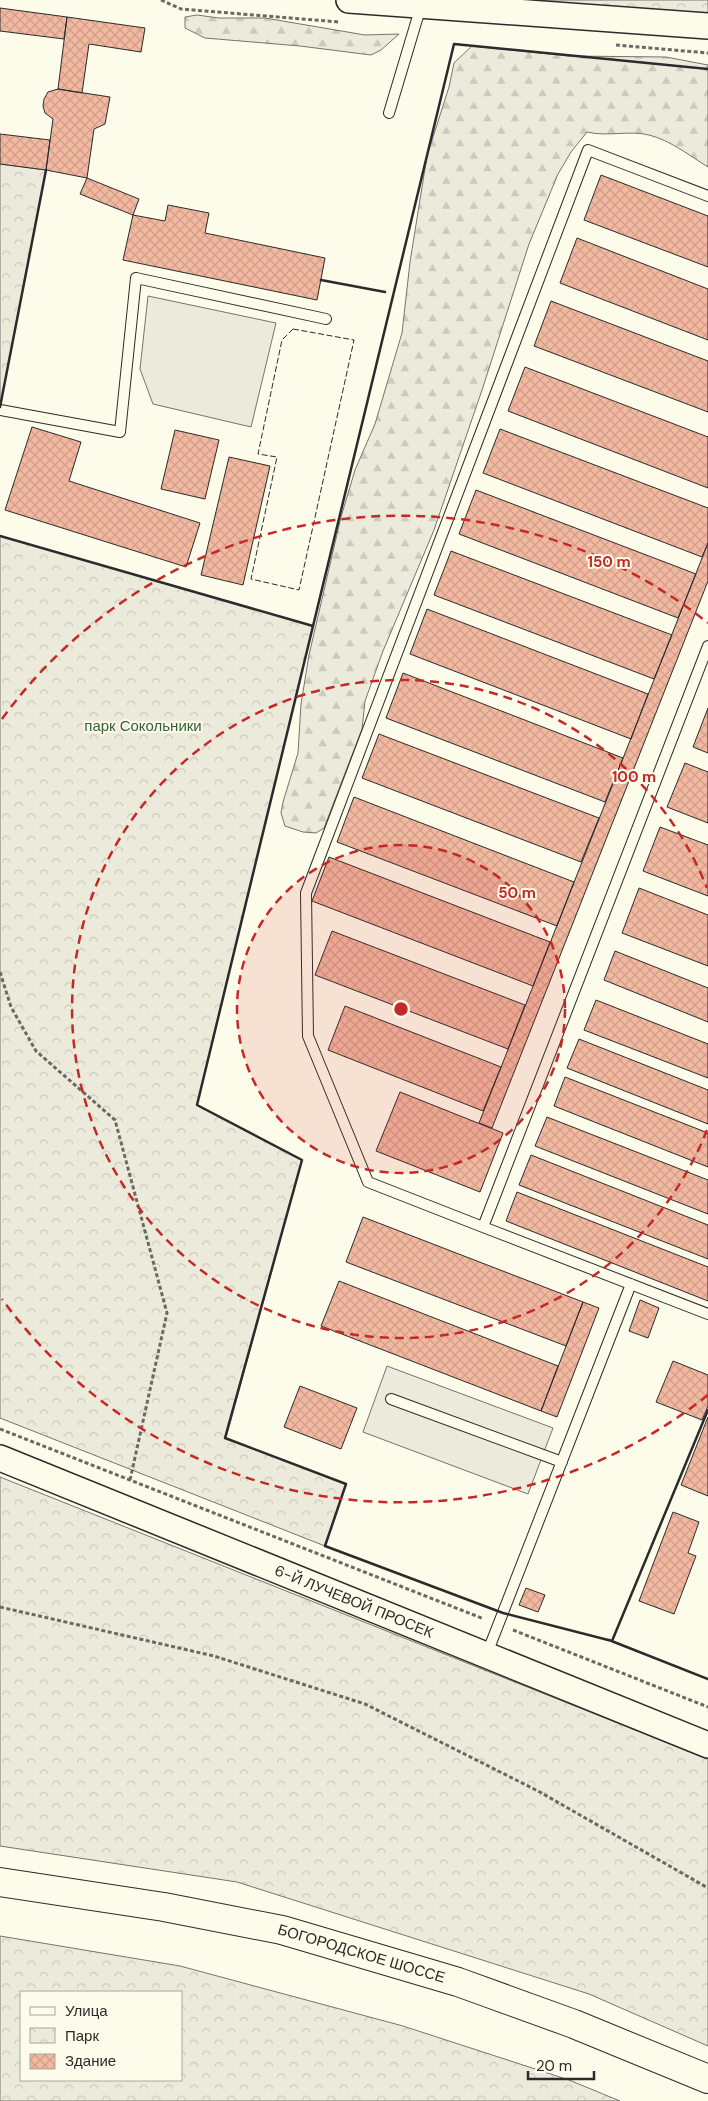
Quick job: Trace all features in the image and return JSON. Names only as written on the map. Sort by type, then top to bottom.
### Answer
[{"type":"main road","name":"БОГОРОДСКОЕ ШОССЕ","points":[[0,1882],[164,1907],[282,1930],[458,1982],[574,2024],[708,2079]]},
{"type":"street","points":[[349,0],[708,26]]},
{"type":"street","name":"6-Й ЛУЧЕВОЙ ПРОСЕК","points":[[0,1458],[708,1746]]},
{"type":"lane","points":[[389,113],[421,6]]},
{"type":"lane","points":[[708,196],[588,150],[306,893],[308,1036],[368,1182],[708,1314]]},
{"type":"lane","points":[[0,410],[120,432],[136,278],[326,319]]},
{"type":"lane","points":[[483,1227],[708,646]]},
{"type":"lane","points":[[486,1656],[631,1284]]},
{"type":"lane","points":[[391,1399],[562,1462]]},
{"type":"path","points":[[0,972],[11,1007],[36,1051],[115,1120],[167,1313],[130,1480]]},
{"type":"path","points":[[0,1430],[708,1707]]},
{"type":"path","points":[[0,1607],[214,1656],[364,1704],[538,1791],[708,1888]]},
{"type":"green space","points":[[502,0],[708,0],[708,17]]},
{"type":"green space","points":[[197,15],[219,18],[265,18],[365,35],[399,34],[381,50],[371,55],[300,46],[205,38],[185,28],[185,17]]},
{"type":"green space","points":[[472,46],[569,56],[666,57],[708,65],[708,167],[657,137],[634,133],[603,134],[587,132],[571,152],[558,174],[529,244],[434,530],[383,651],[365,701],[362,729],[324,828],[316,833],[303,832],[285,826],[281,813],[298,753],[301,704],[309,655],[341,517],[355,470],[375,424],[402,333],[410,262],[427,156],[449,87],[454,63]]},
{"type":"green space","points":[[0,164],[46,170],[0,407]]},
{"type":"green space","points":[[148,296],[276,323],[251,427],[153,404],[140,369]]},
{"type":"green space","name":"парк Сокольники","points":[[0,536],[313,626],[197,1105],[302,1160],[226,1438],[346,1484],[325,1546],[0,1418]]},
{"type":"green space","points":[[0,1477],[708,1759],[708,2046],[589,1994],[237,1882],[0,1846]]},
{"type":"green space","points":[[0,1936],[180,1966],[403,2026],[569,2080],[620,2101],[0,2101]]},
{"type":"shaded area","points":[[387,1366],[553,1428],[528,1494],[363,1432]]},
{"type":"building","points":[[0,8],[67,17],[64,39],[0,31]]},
{"type":"building","points":[[67,17],[145,28],[141,52],[89,44],[82,93],[58,89]]},
{"type":"building","points":[[58,89],[110,97],[105,124],[94,129],[87,178],[46,170],[53,119],[45,113],[44,99],[48,92]]},
{"type":"building","points":[[0,134],[50,140],[46,170],[0,164]]},
{"type":"building","points":[[601,175],[708,216],[708,267],[584,220]]},
{"type":"building","points":[[87,178],[139,199],[133,215],[80,194]]},
{"type":"building","points":[[168,205],[209,213],[205,233],[325,258],[317,300],[123,260],[133,215],[165,221]]},
{"type":"building","points":[[577,238],[708,289],[708,340],[560,283]]},
{"type":"building","points":[[551,301],[708,361],[708,412],[534,346]]},
{"type":"building","points":[[525,367],[708,437],[708,488],[508,411]]},
{"type":"building","points":[[32,427],[81,442],[69,481],[200,523],[186,567],[5,510]]},
{"type":"building","points":[[500,429],[708,508],[708,543],[702,557],[483,473]]},
{"type":"building","points":[[175,430],[219,440],[205,499],[161,489]]},
{"type":"building","points":[[229,457],[270,466],[243,585],[201,575]]},
{"type":"building","points":[[476,490],[696,574],[678,618],[459,534]]},
{"type":"building","points":[[708,543],[708,581],[492,1128],[479,1123]]},
{"type":"building","points":[[451,551],[672,635],[654,679],[434,595]]},
{"type":"building","points":[[427,609],[648,694],[631,739],[410,654]]},
{"type":"building","points":[[403,673],[623,758],[605,802],[386,718]]},
{"type":"building","points":[[708,708],[708,753],[693,747]]},
{"type":"building","points":[[379,734],[599,818],[581,862],[362,778]]},
{"type":"building","points":[[685,763],[708,772],[708,823],[667,807]]},
{"type":"building","points":[[354,797],[574,882],[557,926],[337,842]]},
{"type":"building","points":[[660,827],[708,845],[708,896],[643,871]]},
{"type":"building","points":[[329,857],[550,942],[533,986],[312,901]]},
{"type":"building","points":[[639,888],[708,915],[708,966],[622,933]]},
{"type":"building","points":[[332,931],[525,1005],[508,1049],[315,975]]},
{"type":"building","points":[[615,951],[708,988],[708,1022],[604,980]]},
{"type":"building","points":[[596,1000],[708,1044],[708,1078],[584,1030]]},
{"type":"building","points":[[345,1006],[501,1067],[483,1111],[328,1050]]},
{"type":"building","points":[[579,1039],[708,1090],[708,1124],[567,1068]]},
{"type":"building","points":[[565,1077],[708,1133],[708,1167],[554,1106]]},
{"type":"building","points":[[400,1092],[503,1133],[480,1192],[376,1151]]},
{"type":"building","points":[[547,1117],[708,1180],[708,1214],[535,1146]]},
{"type":"building","points":[[531,1155],[708,1225],[708,1259],[519,1185]]},
{"type":"building","points":[[517,1192],[708,1267],[708,1301],[506,1221]]},
{"type":"building","points":[[363,1217],[583,1302],[566,1346],[346,1262]]},
{"type":"building","points":[[339,1281],[558,1366],[541,1411],[321,1326]]},
{"type":"building","points":[[640,1300],[659,1308],[648,1338],[629,1331]]},
{"type":"building","points":[[583,1302],[599,1308],[557,1417],[541,1411]]},
{"type":"building","points":[[673,1361],[708,1375],[708,1406],[702,1420],[656,1402]]},
{"type":"building","points":[[300,1386],[357,1408],[341,1449],[284,1427]]},
{"type":"building","points":[[708,1417],[708,1496],[681,1485]]},
{"type":"building","points":[[673,1512],[699,1522],[688,1553],[696,1556],[674,1614],[639,1601]]},
{"type":"building","points":[[526,1588],[545,1595],[538,1612],[519,1605]]},
{"type":"fence","points":[[293,329],[354,340],[299,590],[251,579],[277,457],[258,454],[282,340],[293,329]]},
{"type":"wall","points":[[708,69],[454,44],[197,1105],[302,1160],[225,1438],[346,1484],[325,1546],[503,1613],[612,1641],[708,1410]]},
{"type":"wall","points":[[0,407],[46,170]]},
{"type":"wall","points":[[321,280],[385,292]]},
{"type":"wall","points":[[0,536],[313,626]]},
{"type":"wall","points":[[609,1640],[708,1679]]}]
